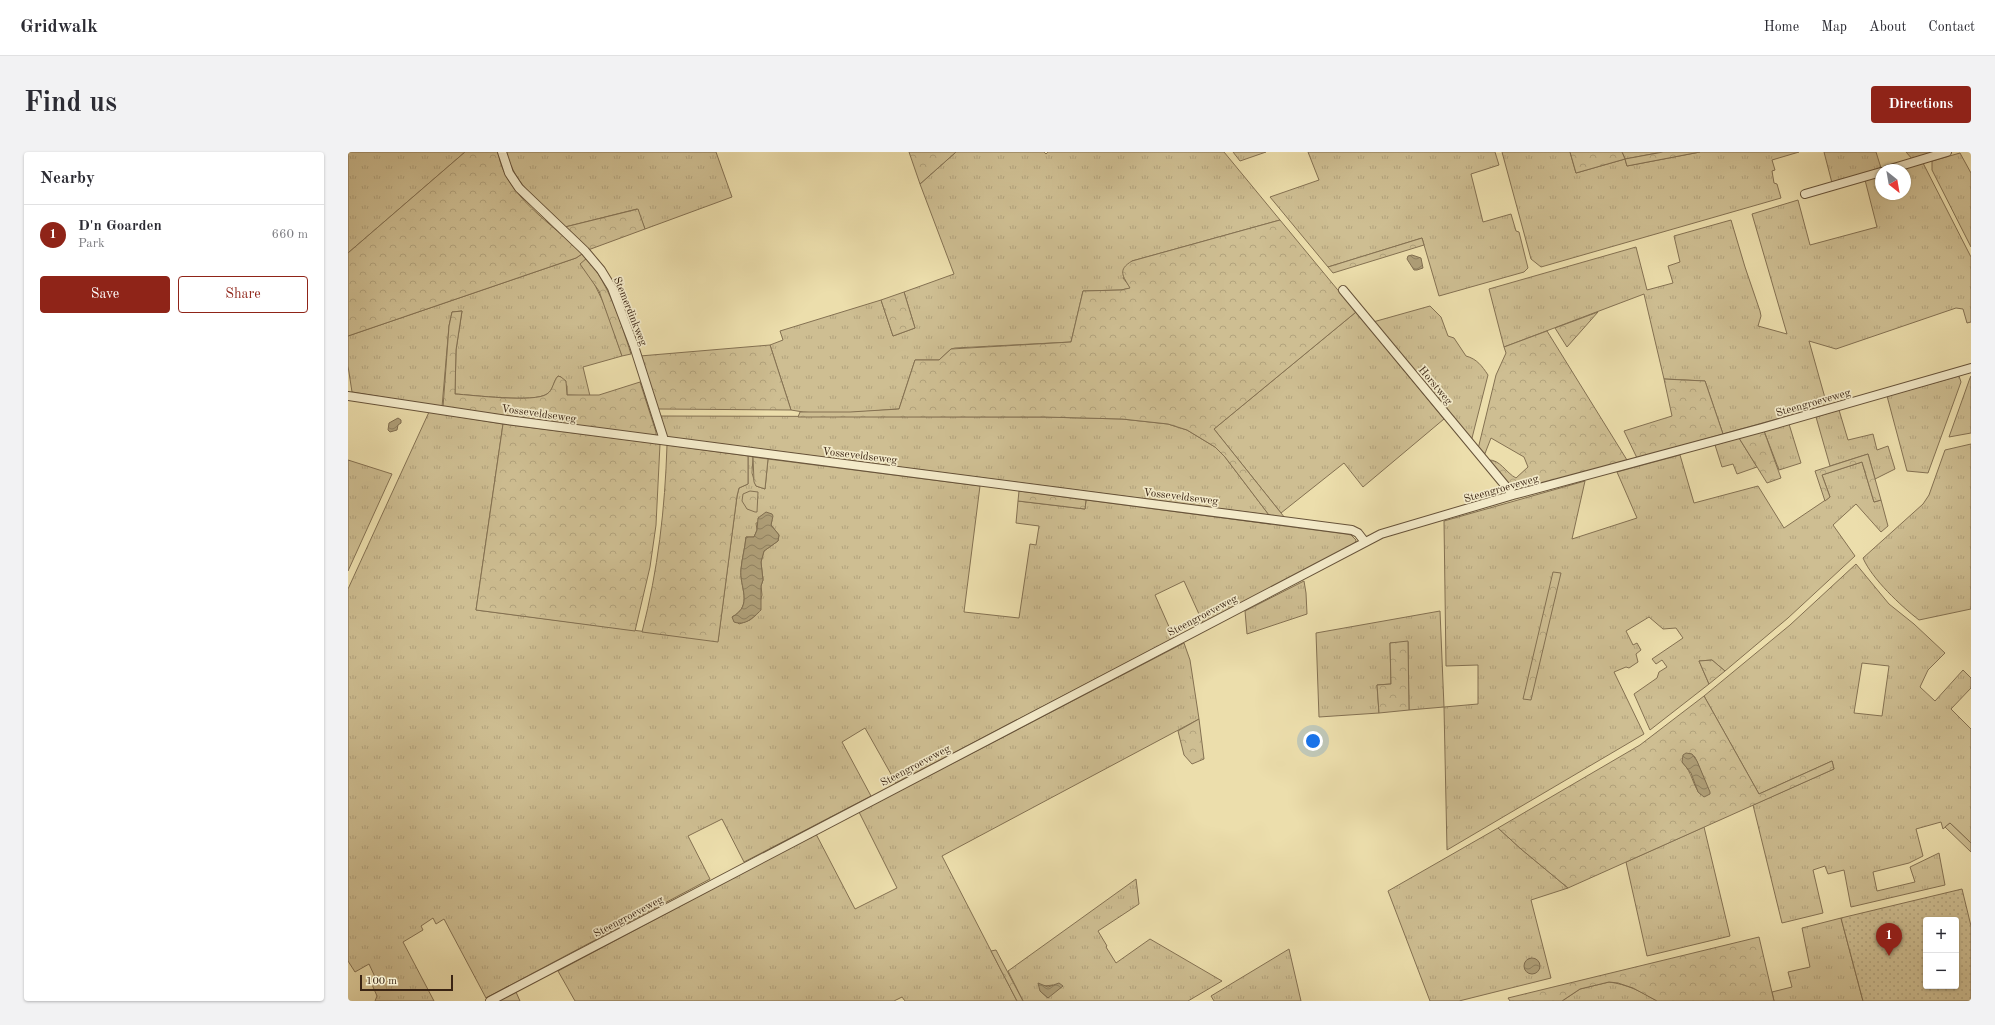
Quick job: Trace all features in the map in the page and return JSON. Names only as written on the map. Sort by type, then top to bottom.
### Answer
[{"type":"street","name":"Stemerdinkweg","points":[[502,152],[509,173],[519,188],[585,251],[601,270],[612,288],[634,346],[664,440]]},
{"type":"street","points":[[1907,164],[1947,152]]},
{"type":"street","points":[[1805,194],[1875,174]]},
{"type":"street","name":"Horstweg","points":[[1343,290],[1513,496]]},
{"type":"street","name":"Steengroeveweg","points":[[490,1001],[1365,542],[1399,528],[1762,428],[1971,368]]},
{"type":"street","name":"Vosseveldseweg","points":[[348,396],[507,420],[1352,530],[1358,533],[1365,542]]},
{"type":"green space","points":[[348,152],[465,152],[348,253]]},
{"type":"green space","points":[[465,152],[498,152],[502,168],[510,183],[520,196],[582,254],[576,258],[348,336],[348,253]]},
{"type":"green space","points":[[506,152],[716,152],[732,197],[645,229],[637,209],[565,227],[530,194],[522,184],[510,164]]},
{"type":"green space","points":[[909,152],[956,152],[920,184]]},
{"type":"green space","points":[[956,152],[1044,152],[1046,154],[1048,152],[1224,152],[1280,220],[1132,261],[1123,278],[1131,288],[1121,290],[1083,291],[1071,342],[955,348],[951,349],[939,360],[915,360],[899,409],[831,413],[791,410],[770,345],[783,340],[780,331],[881,300],[893,336],[915,328],[904,292],[954,274],[920,184]]},
{"type":"green space","points":[[1233,152],[1266,152],[1240,161]]},
{"type":"green space","points":[[1308,152],[1495,152],[1499,165],[1471,174],[1483,222],[1511,214],[1516,231],[1519,232],[1528,268],[1524,272],[1439,296],[1422,238],[1328,267],[1270,197],[1319,180]]},
{"type":"green space","points":[[1502,152],[1570,152],[1576,173],[1625,159],[1627,166],[1700,152],[1799,152],[1772,160],[1775,170],[1772,171],[1774,183],[1777,184],[1781,198],[1541,267],[1531,259]]},
{"type":"green space","points":[[1570,152],[1622,152],[1625,159],[1576,173]]},
{"type":"green space","points":[[1622,152],[1663,152],[1625,159]]},
{"type":"green space","points":[[1663,152],[1700,152],[1627,166],[1625,159]]},
{"type":"green space","points":[[1824,152],[1876,152],[1880,164],[1875,164],[1875,170],[1832,183]]},
{"type":"green space","points":[[1906,152],[1942,152],[1913,160]]},
{"type":"green space","points":[[1960,153],[1971,173],[1971,247],[1932,170],[1932,161]]},
{"type":"green space","points":[[1923,163],[1971,257],[1971,322],[1967,323],[1963,309],[1956,308],[1836,349],[1809,341],[1827,405],[1723,434],[1705,381],[1664,379],[1644,294],[1504,347],[1489,289],[1636,247],[1647,290],[1673,283],[1668,266],[1680,262],[1674,236],[1731,220],[1760,311],[1761,316],[1758,326],[1787,334],[1752,214],[1798,200],[1810,245],[1877,227],[1865,180],[1875,178],[1875,200],[1911,200],[1911,167]]},
{"type":"green space","points":[[638,209],[645,229],[588,250],[565,227]]},
{"type":"green space","points":[[1280,220],[1356,312],[1214,429],[1285,518],[1269,515],[1225,457],[1215,447],[1187,430],[1168,424],[1122,419],[1044,417],[798,417],[800,412],[850,412],[899,409],[915,360],[939,360],[951,349],[1071,342],[1083,291],[1121,290],[1130,288],[1124,277],[1123,270],[1127,264],[1132,261]]},
{"type":"green space","points":[[1422,238],[1424,245],[1333,273],[1328,267]]},
{"type":"green space","points":[[582,254],[587,258],[593,281],[606,308],[622,356],[583,367],[590,396],[567,395],[567,386],[561,377],[558,376],[549,392],[540,397],[517,398],[455,394],[456,350],[462,311],[452,312],[449,326],[442,407],[352,392],[348,366],[348,336],[576,258]]},
{"type":"green space","points":[[587,258],[602,280],[614,304],[631,354],[622,356],[599,291],[580,264]]},
{"type":"green space","points":[[904,292],[915,328],[893,336],[881,300]]},
{"type":"green space","points":[[1430,306],[1441,317],[1448,336],[1454,338],[1466,356],[1479,363],[1488,375],[1471,442],[1373,322]]},
{"type":"green space","points":[[462,311],[456,350],[455,394],[517,398],[540,397],[549,392],[558,376],[566,381],[567,395],[599,395],[640,382],[656,436],[443,407],[449,326],[452,312]]},
{"type":"green space","points":[[1356,312],[1444,419],[1363,487],[1344,463],[1281,513],[1214,429]]},
{"type":"green space","points":[[1598,312],[1567,347],[1555,328]]},
{"type":"green space","points":[[1547,331],[1627,460],[1514,492],[1488,460],[1496,462],[1516,478],[1528,467],[1524,457],[1491,438],[1484,456],[1478,449],[1496,375],[1506,353],[1504,347]]},
{"type":"green space","points":[[770,345],[791,410],[657,409],[640,356]]},
{"type":"green space","points":[[1959,376],[1961,382],[1928,473],[1907,471],[1887,396]]},
{"type":"green space","points":[[1971,376],[1971,433],[1949,437],[1970,378]]},
{"type":"green space","points":[[1664,379],[1705,381],[1723,434],[1637,458],[1624,431],[1672,416]]},
{"type":"green space","points":[[1839,410],[1848,440],[1873,434],[1877,450],[1888,446],[1895,469],[1875,479],[1868,454],[1830,466],[1816,417]]},
{"type":"green space","points":[[429,412],[503,424],[476,610],[718,641],[737,496],[739,488],[748,484],[748,456],[753,457],[752,473],[756,486],[765,489],[768,459],[980,486],[964,612],[1019,618],[1030,544],[1036,545],[1039,526],[1016,523],[1018,501],[1085,509],[1086,500],[1346,534],[1351,535],[1356,540],[1355,544],[1203,623],[1184,581],[1155,595],[1174,638],[896,783],[865,728],[842,742],[871,796],[744,862],[722,819],[688,836],[710,879],[486,998],[444,919],[436,924],[433,918],[421,926],[423,930],[403,942],[434,1001],[375,1001],[377,996],[370,980],[375,977],[369,964],[355,972],[348,961],[348,589]],"holes":[[[772,520],[771,525],[779,535],[778,541],[764,551],[761,562],[763,580],[761,586],[762,595],[756,615],[750,620],[739,624],[732,617],[739,612],[744,601],[741,569],[746,537],[754,537],[757,530],[756,523]]]},
{"type":"green space","points":[[660,416],[1044,417],[1122,419],[1168,424],[1187,430],[1215,447],[1225,457],[1269,515],[667,437]]},
{"type":"green space","points":[[503,424],[660,444],[656,525],[650,567],[635,631],[476,610]]},
{"type":"green space","points":[[1789,424],[1801,463],[1779,470],[1764,431]]},
{"type":"green space","points":[[1764,431],[1781,478],[1767,483],[1739,438]]},
{"type":"green space","points":[[1739,438],[1757,467],[1737,474],[1733,464],[1722,467],[1715,445]]},
{"type":"green space","points":[[1971,444],[1971,609],[1919,620],[1896,600],[1880,583],[1873,575],[1863,558],[1923,504],[1929,495],[1945,450]]},
{"type":"green space","points":[[667,445],[748,456],[748,484],[739,488],[737,496],[718,642],[642,632],[648,609],[660,539]]},
{"type":"green space","points":[[1868,454],[1881,500],[1874,502],[1862,462],[1822,475],[1830,497],[1825,501],[1815,471]]},
{"type":"green space","points":[[1680,455],[1694,503],[1758,486],[1784,528],[1830,497],[1822,475],[1862,462],[1874,502],[1881,500],[1888,526],[1881,532],[1856,504],[1833,525],[1855,556],[1788,618],[1725,671],[1712,660],[1699,661],[1709,684],[1650,730],[1634,694],[1657,678],[1659,672],[1667,667],[1662,660],[1656,664],[1652,659],[1683,638],[1676,628],[1663,629],[1649,617],[1626,631],[1633,645],[1637,643],[1641,650],[1636,654],[1638,662],[1629,668],[1626,667],[1614,672],[1644,734],[1447,850],[1444,707],[1478,704],[1478,665],[1446,666],[1444,521],[1585,481],[1572,539],[1637,518],[1617,472]]},
{"type":"green space","points":[[753,457],[768,459],[765,489],[756,486],[754,482]]},
{"type":"green space","points":[[348,460],[392,474],[348,571]]},
{"type":"green space","points":[[750,491],[758,492],[757,512],[747,509],[742,501],[743,494]]},
{"type":"green space","points":[[1019,491],[1086,500],[1085,509],[1018,501]]},
{"type":"green space","points":[[1856,564],[1889,604],[1914,624],[1945,653],[1928,670],[1920,687],[1935,701],[1963,670],[1971,678],[1971,688],[1951,709],[1971,729],[1971,843],[1950,823],[1943,829],[1941,822],[1916,829],[1923,856],[1909,863],[1873,872],[1877,891],[1915,882],[1910,867],[1939,853],[1945,885],[1851,907],[1844,870],[1828,874],[1825,866],[1813,870],[1823,913],[1782,923],[1753,805],[1834,769],[1832,761],[1759,794],[1704,696],[1790,625]],"holes":[[[1862,663],[1889,666],[1882,716],[1854,713]]]},
{"type":"green space","points":[[1553,572],[1561,573],[1531,700],[1523,699]]},
{"type":"green space","points":[[1304,581],[1307,614],[1247,634],[1245,611]]},
{"type":"green space","points":[[1440,611],[1444,707],[1409,710],[1408,642],[1390,643],[1391,684],[1377,685],[1379,713],[1319,717],[1316,633]]},
{"type":"green space","points":[[1408,641],[1409,710],[1379,713],[1377,685],[1391,684],[1390,643]]},
{"type":"green space","points":[[1184,643],[1190,660],[1199,719],[942,856],[1017,1001],[905,1001],[902,997],[894,1001],[575,1001],[558,971],[816,834],[855,909],[897,888],[859,812]]},
{"type":"green space","points":[[1712,660],[1725,671],[1709,684],[1699,661]]},
{"type":"green space","points":[[1704,696],[1759,794],[1832,761],[1834,769],[1568,888],[1498,828],[1640,745]],"holes":[[[1689,753],[1695,757],[1705,781],[1701,795],[1686,766],[1682,762]]]},
{"type":"green space","points":[[1199,719],[1204,759],[1192,764],[1184,755],[1178,731]]},
{"type":"green space","points":[[1950,823],[1971,843],[1971,852],[1945,827]]},
{"type":"green space","points":[[1704,827],[1730,936],[1647,956],[1626,862]]},
{"type":"green space","points":[[1498,828],[1568,888],[1531,900],[1551,978],[1459,1001],[1430,1001],[1388,891]]},
{"type":"green space","points":[[1136,879],[1139,904],[1098,931],[1116,963],[1150,939],[1222,981],[1188,1001],[1023,1001],[1008,971]],"holes":[[[1053,985],[1048,998],[1040,991],[1044,986]]]},
{"type":"green space","points":[[1962,889],[1971,926],[1971,1001],[1863,1001],[1841,918]]},
{"type":"green space","points":[[1841,918],[1863,1001],[1774,1001],[1772,992],[1792,987],[1788,972],[1810,967],[1802,928]]},
{"type":"green space","points":[[1759,937],[1774,1001],[1657,1001],[1633,988],[1618,983],[1609,982],[1580,989],[1562,1001],[1510,1001],[1508,998]]},
{"type":"green space","points":[[1289,949],[1301,1001],[1214,1001],[1211,996]]},
{"type":"green space","points":[[996,950],[1023,1001],[1017,1001],[991,951]]},
{"type":"green space","points":[[1609,982],[1634,989],[1657,1001],[1562,1001],[1580,989]]},
{"type":"green space","points":[[516,992],[520,1001],[499,1001]]},
{"type":"water","points":[[1412,255],[1421,258],[1423,268],[1414,270],[1407,259],[1408,256]]},
{"type":"water","points":[[398,418],[401,420],[401,423],[398,425],[397,430],[390,432],[388,430],[389,423]]},
{"type":"water","points":[[766,512],[772,514],[771,525],[779,535],[778,541],[764,551],[761,562],[763,580],[761,586],[761,610],[745,622],[734,622],[732,617],[739,612],[744,601],[741,569],[746,537],[754,537],[757,530],[758,518]]},
{"type":"water","points":[[1686,753],[1692,754],[1697,761],[1710,792],[1710,794],[1704,797],[1698,792],[1691,773],[1682,762],[1683,755]]},
{"type":"water","points":[[1529,958],[1535,958],[1540,963],[1538,972],[1535,974],[1529,974],[1524,969],[1524,963]]},
{"type":"water","points":[[1038,983],[1048,987],[1059,983],[1063,986],[1048,998],[1040,991]]},
{"type":"place","name":"D'n Goarden","points":[[1889,956]]}]
